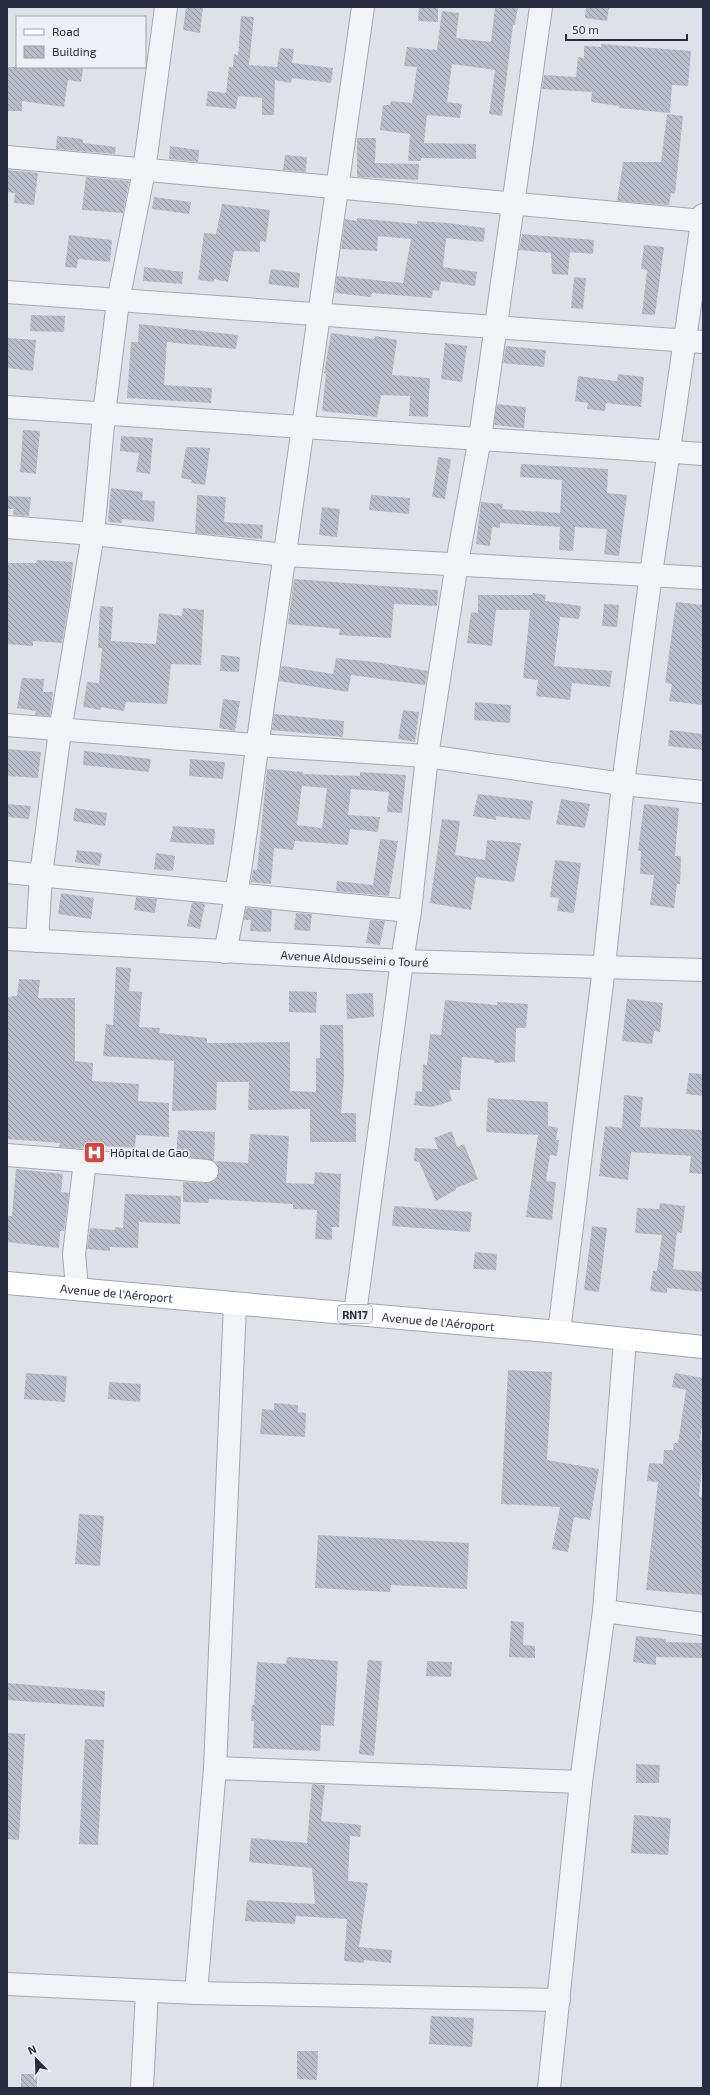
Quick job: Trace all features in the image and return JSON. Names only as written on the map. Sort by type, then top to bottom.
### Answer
[{"type":"main road","name":"Avenue de l'Aéroport","points":[[7,1283],[77,1288],[234,1304],[559,1332],[703,1347]]},
{"type":"street","points":[[37,941],[41,875],[60,731],[93,534],[104,414],[118,301],[144,170],[166,7]]},
{"type":"street","points":[[225,952],[238,894],[256,745],[304,426],[363,7]]},
{"type":"street","points":[[355,1314],[410,911],[428,756],[457,563],[480,438],[541,7]]},
{"type":"street","points":[[7,157],[512,204],[703,219],[694,342],[670,452],[651,574],[624,784],[604,967],[559,1332]]},
{"type":"street","points":[[7,292],[694,342]]},
{"type":"street","points":[[7,407],[703,454]]},
{"type":"street","points":[[7,527],[93,534],[285,555],[457,563],[703,578]]},
{"type":"street","points":[[7,725],[60,731],[428,756],[624,784],[703,792]]},
{"type":"street","points":[[7,872],[410,911]]},
{"type":"street","name":"Avenue Aldousseini o Touré","points":[[7,939],[402,961],[703,970]]},
{"type":"street","points":[[7,1156],[207,1171]]},
{"type":"street","points":[[77,1288],[74,1254],[84,1161]]},
{"type":"street","points":[[196,1993],[215,1768],[234,1304]]},
{"type":"street","points":[[549,2088],[581,1782],[604,1611],[625,1340]]},
{"type":"street","points":[[604,1611],[703,1624]]},
{"type":"street","points":[[215,1768],[581,1782]]},
{"type":"street","points":[[7,1984],[196,1993],[559,2000]]},
{"type":"street","points":[[142,2088],[147,1990]]},
{"type":"building","points":[[186,7],[203,7],[200,33],[183,30]]},
{"type":"building","points":[[419,7],[438,7],[438,22],[418,21]]},
{"type":"building","points":[[495,7],[518,7],[515,25],[513,25],[502,116],[489,114],[495,70],[452,64],[447,102],[462,104],[460,118],[427,115],[424,143],[476,144],[476,159],[421,158],[421,161],[408,161],[410,134],[380,130],[383,105],[390,105],[391,101],[412,103],[417,67],[404,66],[407,47],[437,50],[442,11],[459,13],[456,38],[491,42]]},
{"type":"building","points":[[586,7],[609,7],[607,21],[585,18]]},
{"type":"building","points":[[241,16],[254,17],[249,65],[277,67],[280,48],[294,49],[292,63],[333,68],[331,83],[292,78],[291,83],[275,80],[274,115],[262,115],[262,98],[238,96],[236,109],[206,106],[208,91],[226,93],[229,67],[233,67],[234,54],[238,55]]},
{"type":"building","points":[[601,44],[691,51],[688,86],[672,85],[670,113],[619,108],[619,106],[591,102],[592,92],[542,89],[544,75],[576,77],[578,57],[584,58],[584,46],[601,47]]},
{"type":"building","points":[[7,67],[83,69],[81,82],[68,80],[64,107],[22,101],[22,111],[7,111]]},
{"type":"building","points":[[667,114],[683,116],[675,194],[671,193],[669,205],[617,201],[623,162],[661,162]]},
{"type":"building","points":[[57,136],[83,139],[83,143],[116,147],[115,154],[56,149]]},
{"type":"building","points":[[357,138],[376,138],[375,163],[419,164],[418,180],[357,177]]},
{"type":"building","points":[[170,146],[199,150],[198,162],[169,159]]},
{"type":"building","points":[[285,155],[307,157],[306,172],[283,170]]},
{"type":"building","points":[[7,170],[38,173],[34,205],[14,203],[15,193],[7,192]]},
{"type":"building","points":[[86,177],[129,181],[123,213],[82,210]]},
{"type":"building","points":[[154,197],[191,202],[189,214],[152,209]]},
{"type":"building","points":[[222,204],[270,210],[266,242],[260,241],[260,252],[234,251],[228,282],[214,279],[214,282],[198,280],[204,233],[216,234]]},
{"type":"building","points":[[357,218],[417,224],[417,221],[447,223],[485,228],[484,242],[446,238],[443,267],[477,272],[475,286],[441,281],[439,291],[433,290],[432,298],[372,293],[371,297],[335,293],[337,276],[403,283],[411,239],[378,236],[377,251],[341,249],[345,219],[357,221]]},
{"type":"building","points":[[522,234],[594,240],[593,254],[570,252],[568,275],[552,274],[551,253],[519,250]]},
{"type":"building","points":[[69,235],[112,240],[110,262],[78,259],[77,268],[65,267]]},
{"type":"building","points":[[644,245],[664,247],[655,315],[642,314],[647,270],[641,269]]},
{"type":"building","points":[[144,267],[183,272],[182,284],[143,281]]},
{"type":"building","points":[[271,269],[300,273],[299,288],[268,284]]},
{"type":"building","points":[[574,277],[586,278],[583,309],[571,308]]},
{"type":"building","points":[[31,315],[65,316],[64,332],[30,331]]},
{"type":"building","points":[[139,324],[238,335],[236,349],[167,342],[164,385],[212,388],[211,403],[127,398],[131,342],[138,342]]},
{"type":"building","points":[[331,333],[374,339],[375,336],[397,340],[392,375],[430,378],[428,417],[409,416],[410,396],[381,395],[377,417],[322,411],[326,373],[324,373]]},
{"type":"building","points":[[7,338],[36,340],[33,371],[7,368]]},
{"type":"building","points":[[445,343],[467,346],[462,382],[441,379]]},
{"type":"building","points":[[506,346],[546,350],[544,367],[503,363]]},
{"type":"building","points":[[618,374],[644,377],[641,407],[606,403],[605,411],[587,409],[588,403],[575,401],[578,376],[617,381]]},
{"type":"building","points":[[497,404],[526,407],[524,428],[494,425]]},
{"type":"building","points":[[23,430],[40,431],[36,474],[20,472]]},
{"type":"building","points":[[121,436],[153,438],[150,474],[136,472],[139,453],[120,451]]},
{"type":"building","points":[[186,447],[210,448],[205,485],[191,483],[192,480],[181,478]]},
{"type":"building","points":[[438,457],[451,459],[445,499],[432,497]]},
{"type":"building","points":[[521,464],[608,469],[607,493],[627,495],[619,556],[604,554],[607,529],[575,527],[573,551],[559,550],[560,527],[500,523],[500,528],[492,527],[490,546],[476,544],[481,502],[503,504],[502,509],[560,513],[562,480],[520,477]]},
{"type":"building","points":[[111,488],[143,492],[142,500],[155,501],[154,522],[122,519],[122,523],[108,522]]},
{"type":"building","points":[[197,495],[226,497],[224,522],[263,525],[262,539],[195,533]]},
{"type":"building","points":[[371,495],[410,498],[409,514],[369,510]]},
{"type":"building","points":[[7,496],[31,497],[29,516],[13,515],[14,509],[7,509]]},
{"type":"building","points":[[322,507],[340,509],[337,537],[319,535]]},
{"type":"building","points":[[37,560],[73,562],[70,596],[62,643],[33,641],[33,646],[7,644],[7,563],[36,563]]},
{"type":"building","points":[[294,579],[438,590],[437,606],[394,604],[391,638],[339,635],[340,629],[288,624]]},
{"type":"building","points":[[533,593],[546,595],[545,601],[581,606],[579,619],[560,617],[554,666],[612,671],[610,687],[572,683],[570,700],[536,696],[538,680],[523,678],[530,610],[496,610],[492,646],[467,643],[471,612],[478,613],[478,595],[532,595]]},
{"type":"building","points":[[676,602],[703,605],[703,705],[669,701],[672,684],[665,683]]},
{"type":"building","points":[[604,604],[619,605],[617,627],[602,626]]},
{"type":"building","points":[[100,606],[113,607],[111,641],[156,644],[159,613],[182,616],[183,608],[204,610],[201,665],[171,664],[167,704],[126,702],[124,711],[101,707],[101,710],[83,707],[87,682],[99,683],[102,648],[98,648]]},
{"type":"building","points":[[221,655],[240,657],[239,672],[220,671]]},
{"type":"building","points":[[336,658],[375,662],[428,671],[425,685],[351,675],[348,692],[279,681],[281,667],[284,666],[333,674]]},
{"type":"building","points":[[22,678],[44,679],[43,692],[53,692],[50,716],[35,715],[36,711],[17,708]]},
{"type":"building","points":[[223,699],[240,701],[235,731],[219,728]]},
{"type":"building","points":[[475,702],[511,705],[510,723],[474,720]]},
{"type":"building","points":[[403,710],[419,712],[415,742],[398,739]]},
{"type":"building","points":[[274,714],[344,721],[343,737],[272,730]]},
{"type":"building","points":[[670,730],[703,734],[703,750],[668,746]]},
{"type":"building","points":[[8,749],[41,752],[38,778],[7,776]]},
{"type":"building","points":[[84,751],[151,759],[149,772],[83,765]]},
{"type":"building","points":[[190,759],[225,762],[223,779],[189,776]]},
{"type":"building","points":[[267,769],[303,772],[303,774],[360,776],[360,772],[406,775],[402,813],[387,812],[389,792],[351,789],[348,815],[380,817],[378,832],[350,829],[348,845],[295,841],[293,850],[274,848],[271,884],[251,882],[253,869],[257,870]],"holes":[[[302,786],[327,788],[322,828],[297,825]]]},
{"type":"building","points":[[478,794],[533,801],[530,820],[496,816],[496,820],[473,816]]},
{"type":"building","points":[[561,799],[590,804],[585,828],[556,824]]},
{"type":"building","points":[[7,804],[31,806],[29,819],[7,817]]},
{"type":"building","points":[[644,804],[679,808],[675,856],[681,856],[680,884],[677,884],[674,908],[650,905],[654,875],[640,874],[641,851],[638,851]]},
{"type":"building","points":[[75,808],[107,813],[105,826],[73,821]]},
{"type":"building","points":[[442,819],[460,821],[455,855],[485,860],[487,840],[521,843],[514,882],[476,877],[471,910],[430,903]]},
{"type":"building","points":[[173,826],[215,829],[214,845],[170,842]]},
{"type":"building","points":[[380,839],[398,841],[389,896],[336,891],[337,881],[373,885]]},
{"type":"building","points":[[77,850],[102,853],[100,866],[75,862]]},
{"type":"building","points":[[156,853],[175,856],[173,871],[154,869]]},
{"type":"building","points":[[555,860],[581,863],[574,913],[557,911],[559,898],[550,897]]},
{"type":"building","points":[[61,893],[94,898],[91,919],[58,914]]},
{"type":"building","points":[[136,897],[157,899],[155,913],[134,910]]},
{"type":"building","points":[[192,902],[205,904],[200,929],[187,926]]},
{"type":"building","points":[[246,908],[272,910],[271,932],[250,931],[251,920],[244,920]]},
{"type":"building","points":[[296,913],[312,914],[310,931],[294,930]]},
{"type":"building","points":[[370,920],[385,921],[380,945],[366,943]]},
{"type":"building","points":[[116,967],[131,968],[129,991],[142,992],[139,1027],[160,1028],[159,1033],[207,1038],[207,1043],[290,1042],[290,1091],[316,1092],[316,1058],[320,1058],[320,1025],[343,1025],[344,1079],[341,1113],[356,1113],[356,1142],[310,1142],[310,1109],[248,1110],[249,1082],[217,1082],[216,1110],[172,1111],[174,1061],[103,1056],[106,1024],[113,1025]]},
{"type":"building","points":[[19,979],[40,980],[38,998],[75,998],[75,1061],[93,1063],[92,1081],[139,1084],[138,1101],[169,1103],[169,1137],[136,1135],[135,1148],[88,1145],[88,1149],[59,1147],[60,1143],[7,1139],[7,997],[17,996]]},
{"type":"building","points":[[289,991],[317,992],[316,1013],[289,1012]]},
{"type":"building","points":[[373,993],[374,1017],[347,1019],[346,994]]},
{"type":"building","points":[[627,999],[663,1003],[660,1032],[654,1031],[652,1044],[622,1041]]},
{"type":"building","points":[[445,1000],[497,1005],[497,1002],[528,1004],[526,1028],[516,1028],[515,1062],[494,1063],[494,1060],[462,1057],[460,1090],[449,1090],[452,1101],[432,1107],[414,1105],[416,1091],[422,1092],[423,1064],[427,1065],[430,1034],[441,1035]]},
{"type":"building","points":[[689,1073],[703,1074],[703,1096],[686,1094]]},
{"type":"building","points":[[624,1095],[643,1097],[640,1127],[703,1130],[703,1174],[689,1173],[691,1156],[631,1152],[628,1180],[599,1176],[605,1126],[622,1128]]},
{"type":"building","points":[[488,1098],[548,1102],[548,1126],[558,1128],[556,1140],[559,1140],[557,1156],[550,1155],[546,1181],[556,1182],[552,1220],[526,1217],[538,1135],[486,1132]]},
{"type":"building","points":[[178,1130],[215,1132],[214,1161],[176,1156]]},
{"type":"building","points":[[452,1131],[457,1147],[464,1144],[478,1179],[456,1188],[456,1190],[436,1201],[419,1162],[414,1161],[415,1148],[438,1149],[434,1138]]},
{"type":"building","points":[[250,1134],[289,1136],[286,1183],[314,1184],[315,1172],[341,1174],[339,1227],[332,1227],[332,1240],[315,1239],[317,1210],[293,1209],[293,1204],[209,1199],[208,1203],[183,1202],[183,1182],[213,1182],[217,1178],[219,1172],[215,1161],[248,1163]]},
{"type":"building","points":[[16,1169],[63,1174],[61,1192],[69,1193],[64,1231],[60,1231],[59,1248],[7,1242],[7,1216],[12,1216]]},
{"type":"building","points":[[125,1194],[181,1196],[180,1224],[139,1222],[138,1248],[110,1247],[110,1251],[87,1249],[90,1228],[115,1230],[115,1227],[123,1228]]},
{"type":"building","points":[[660,1203],[685,1206],[682,1233],[677,1232],[673,1269],[703,1272],[703,1292],[667,1288],[667,1293],[650,1291],[653,1271],[657,1271],[662,1235],[635,1233],[637,1208],[659,1209]]},
{"type":"building","points":[[394,1206],[472,1212],[470,1232],[392,1226]]},
{"type":"building","points":[[592,1226],[607,1228],[599,1292],[584,1290]]},
{"type":"building","points":[[475,1252],[497,1254],[496,1270],[473,1269]]},
{"type":"building","points":[[508,1370],[552,1372],[547,1460],[599,1469],[590,1520],[574,1517],[568,1552],[552,1549],[560,1507],[501,1504]]},
{"type":"building","points":[[26,1373],[67,1376],[65,1402],[24,1399]]},
{"type":"building","points":[[675,1373],[703,1378],[703,1419],[700,1440],[703,1440],[703,1456],[699,1496],[703,1497],[703,1595],[646,1590],[658,1482],[647,1481],[649,1463],[663,1464],[664,1450],[673,1450],[674,1443],[678,1443],[686,1390],[672,1387]]},
{"type":"building","points":[[109,1382],[141,1384],[140,1402],[108,1399]]},
{"type":"building","points":[[274,1403],[298,1405],[298,1412],[306,1413],[305,1437],[260,1434],[262,1409],[274,1410]]},
{"type":"building","points":[[79,1514],[104,1516],[100,1566],[75,1564]]},
{"type":"building","points":[[318,1535],[469,1543],[467,1589],[391,1585],[390,1592],[315,1588]]},
{"type":"building","points":[[511,1621],[524,1622],[523,1645],[535,1646],[535,1658],[509,1657]]},
{"type":"building","points":[[636,1636],[666,1639],[666,1642],[703,1643],[703,1658],[656,1657],[656,1665],[633,1662]]},
{"type":"building","points":[[287,1657],[338,1661],[334,1726],[321,1725],[320,1751],[253,1748],[254,1721],[251,1721],[252,1705],[254,1705],[257,1662],[286,1664]]},
{"type":"building","points":[[368,1660],[382,1661],[374,1756],[359,1754]]},
{"type":"building","points":[[427,1661],[452,1662],[451,1677],[426,1676]]},
{"type":"building","points":[[7,1683],[105,1691],[104,1707],[7,1700]]},
{"type":"building","points":[[7,1733],[25,1734],[19,1840],[7,1839]]},
{"type":"building","points":[[85,1739],[104,1740],[98,1845],[79,1844]]},
{"type":"building","points":[[636,1764],[660,1765],[659,1783],[636,1783]]},
{"type":"building","points":[[312,1784],[325,1785],[321,1821],[361,1825],[360,1837],[350,1836],[348,1881],[368,1883],[359,1947],[392,1950],[391,1963],[364,1960],[364,1963],[344,1961],[347,1919],[296,1916],[295,1924],[245,1921],[247,1900],[315,1904],[312,1868],[249,1862],[251,1838],[307,1843]]},
{"type":"building","points":[[634,1815],[671,1818],[668,1855],[631,1853]]},
{"type":"building","points":[[431,2016],[474,2018],[472,2047],[429,2044]]},
{"type":"building","points":[[297,2051],[318,2051],[317,2080],[297,2079]]},
{"type":"building","points":[[21,2074],[37,2074],[37,2088],[21,2088]]},
{"type":"place","name":"Hôpital de Gao","points":[[94,1152]]}]
